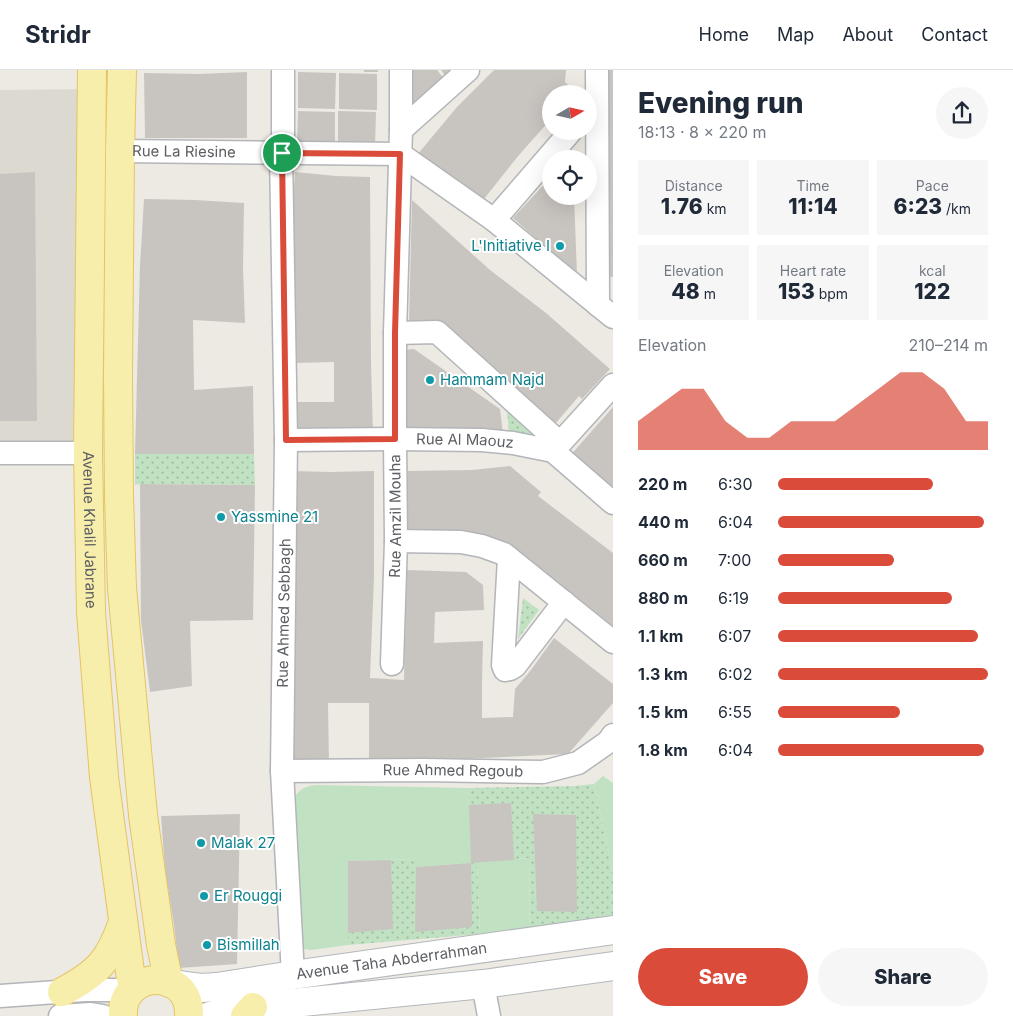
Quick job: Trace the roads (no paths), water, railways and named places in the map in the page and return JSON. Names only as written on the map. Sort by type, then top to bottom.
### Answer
[{"type":"main road","name":"Avenue Khalil Jabrane","points":[[92,70],[88,453],[91,612],[104,777],[132,989]]},
{"type":"main road","name":"Avenue Khalil Jabrane","points":[[122,70],[118,376],[122,588],[143,815],[161,945],[169,983]]},
{"type":"main road","points":[[61,1004],[80,982],[100,966],[117,941],[123,922]]},
{"type":"main road","points":[[122,1016],[125,999],[132,989],[150,980],[160,980],[169,983],[181,991],[188,1003],[189,1016]]},
{"type":"street","name":"Rue Ahmed Sebbagh","points":[[282,70],[286,440],[282,771],[294,975]]},
{"type":"street","name":"Rue Amzil Mouha","points":[[392,664],[396,541],[395,333],[401,70]]},
{"type":"street","points":[[401,130],[468,70]]},
{"type":"street","points":[[595,85],[597,70]]},
{"type":"street","points":[[494,220],[564,140]]},
{"type":"street","points":[[595,140],[606,311]]},
{"type":"street","name":"Rue La Riesine","points":[[120,151],[400,154]]},
{"type":"street","points":[[400,154],[494,220],[606,311]]},
{"type":"street","points":[[395,333],[437,332],[613,503]]},
{"type":"street","points":[[556,447],[613,384]]},
{"type":"street","name":"Rue Al Maouz","points":[[286,440],[482,440],[556,447]]},
{"type":"street","points":[[0,453],[88,453]]},
{"type":"street","points":[[396,541],[461,542],[482,546],[504,554],[613,642]]},
{"type":"street","points":[[509,558],[503,664],[505,670],[510,670],[515,666],[564,602]]},
{"type":"street","name":"Rue Ahmed Regoub","points":[[282,771],[424,770],[543,772],[578,762],[608,742],[613,736]]},
{"type":"street","name":"Avenue Taha Abderrahman","points":[[169,983],[201,988],[217,987],[613,930]]},
{"type":"street","name":"Avenue Taha Abderrahman","points":[[210,1016],[225,1012],[249,1012],[483,984],[613,966]]},
{"type":"street","points":[[483,984],[489,1016]]},
{"type":"street","points":[[61,1004],[108,989],[132,989]]},
{"type":"street","points":[[0,996],[61,1004],[103,1016]]},
{"type":"place","name":"L'Initiative I","points":[[560,246]]},
{"type":"place","name":"Hammam Najd","points":[[430,380]]},
{"type":"place","name":"Yassmine 21","points":[[221,517]]},
{"type":"place","name":"Malak 27","points":[[201,843]]},
{"type":"place","name":"Er Rouggi","points":[[204,896]]},
{"type":"place","name":"Bismillah","points":[[207,945]]}]
